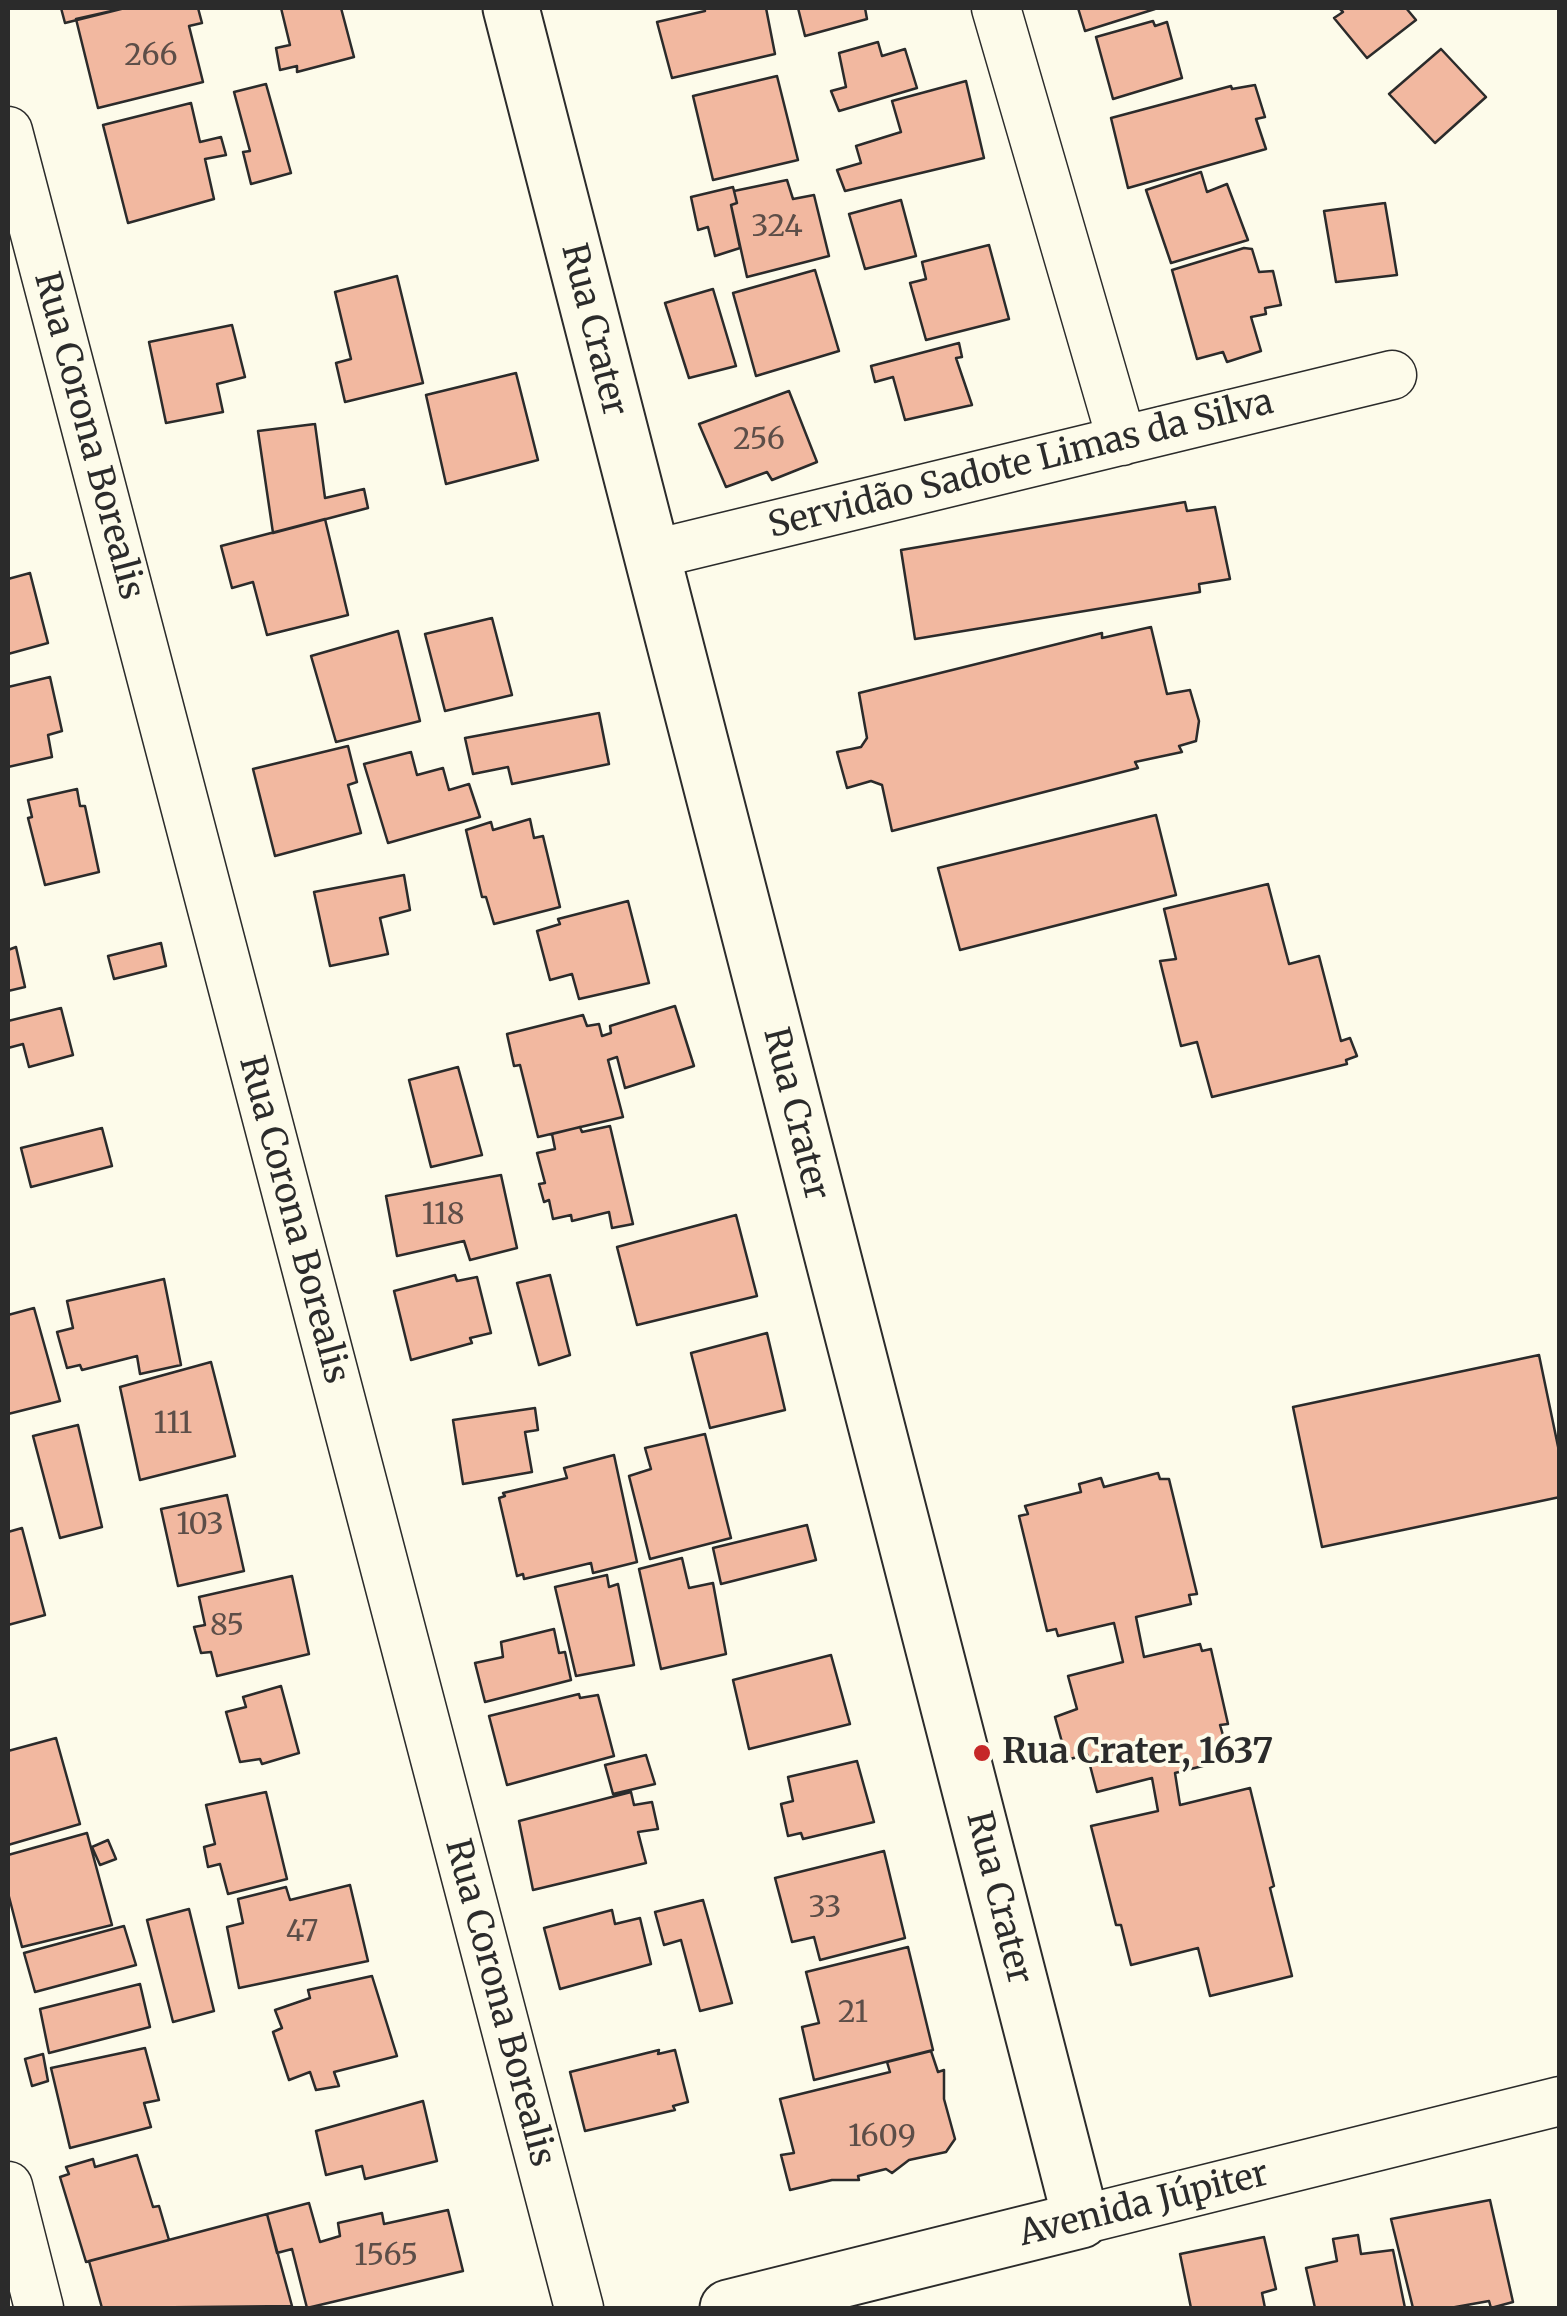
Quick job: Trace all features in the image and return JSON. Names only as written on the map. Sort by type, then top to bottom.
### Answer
[{"type":"street","name":"Rua Crater","points":[[510,8],[1081,2220]]},
{"type":"street","points":[[996,8],[1122,441]]},
{"type":"street","name":"Rua Corona Borealis","points":[[8,130],[579,2308]]},
{"type":"street","name":"Servidão Sadote Limas da Silva","points":[[650,555],[1392,375]]},
{"type":"street","name":"Avenida Júpiter","points":[[728,2308],[1560,2100]]},
{"type":"street","points":[[8,2186],[39,2308]]},
{"type":"building","points":[[61,8],[125,8],[65,23]]},
{"type":"building","points":[[125,8],[198,8],[202,23],[189,26],[203,82],[98,108],[76,19]]},
{"type":"building","points":[[281,8],[341,8],[354,57],[297,72],[297,66],[280,70],[276,48],[290,45]]},
{"type":"building","points":[[704,8],[766,8],[775,54],[672,78],[657,22],[705,11]]},
{"type":"building","points":[[798,8],[865,8],[867,19],[805,36]]},
{"type":"building","points":[[1078,8],[1155,8],[1155,9],[1085,31]]},
{"type":"building","points":[[1339,8],[1406,8],[1416,20],[1367,58],[1334,18],[1343,12]]},
{"type":"building","points":[[1153,21],[1155,26],[1167,22],[1182,78],[1113,99],[1096,37]]},
{"type":"building","points":[[878,42],[882,56],[905,49],[917,88],[839,111],[831,91],[846,87],[839,53]]},
{"type":"building","points":[[1441,49],[1486,97],[1435,143],[1389,94]]},
{"type":"building","points":[[777,76],[798,160],[713,180],[693,96]]},
{"type":"building","points":[[966,81],[984,158],[845,191],[837,170],[861,163],[856,146],[901,132],[892,101]]},
{"type":"building","points":[[266,84],[291,173],[251,184],[243,152],[250,151],[234,92]]},
{"type":"building","points":[[1255,85],[1265,117],[1256,119],[1266,149],[1128,188],[1111,118],[1231,86],[1232,89]]},
{"type":"building","points":[[191,103],[200,142],[221,137],[226,155],[205,159],[214,199],[128,223],[103,125]]},
{"type":"building","points":[[1201,172],[1207,192],[1227,184],[1248,240],[1171,263],[1146,190]]},
{"type":"building","points":[[787,180],[793,199],[814,195],[829,256],[747,277],[731,205],[737,203],[734,191]]},
{"type":"building","points":[[733,187],[737,203],[731,205],[740,248],[715,256],[708,227],[698,230],[691,197]]},
{"type":"building","points":[[901,200],[916,256],[865,269],[849,214]]},
{"type":"building","points":[[1385,203],[1397,275],[1336,282],[1324,211]]},
{"type":"building","points":[[989,245],[1009,319],[926,340],[910,283],[926,279],[922,262]]},
{"type":"building","points":[[1252,249],[1259,272],[1273,271],[1281,305],[1265,308],[1266,314],[1251,317],[1261,351],[1227,362],[1223,352],[1197,359],[1172,270]]},
{"type":"building","points":[[815,270],[839,351],[756,376],[733,293]]},
{"type":"building","points":[[397,276],[423,383],[345,402],[336,363],[351,359],[335,292]]},
{"type":"building","points":[[713,289],[736,366],[689,378],[665,303]]},
{"type":"building","points":[[232,325],[245,377],[217,384],[223,412],[166,423],[149,342]]},
{"type":"building","points":[[959,343],[962,357],[956,358],[972,405],[905,420],[893,377],[875,382],[871,366]]},
{"type":"building","points":[[516,373],[538,460],[446,484],[426,395]]},
{"type":"building","points":[[789,391],[817,462],[772,480],[767,472],[726,487],[699,424]]},
{"type":"building","points":[[315,424],[325,498],[364,489],[368,508],[273,533],[258,431]]},
{"type":"building","points":[[1185,502],[1187,511],[1215,507],[1230,579],[1199,584],[1200,592],[915,639],[901,550]]},
{"type":"building","points":[[325,519],[348,615],[267,635],[253,582],[232,588],[221,546]]},
{"type":"building","points":[[30,573],[48,643],[8,654],[8,579]]},
{"type":"building","points":[[492,618],[512,695],[445,711],[425,634]]},
{"type":"building","points":[[1151,627],[1167,694],[1190,690],[1199,721],[1196,741],[1179,746],[1182,752],[1135,762],[1138,768],[892,831],[882,785],[871,781],[847,788],[837,752],[861,747],[867,738],[859,693],[1102,633],[1102,638]]},
{"type":"building","points":[[398,631],[420,721],[336,742],[311,656]]},
{"type":"building","points":[[50,677],[62,731],[48,735],[52,757],[8,767],[8,687]]},
{"type":"building","points":[[599,713],[609,764],[512,784],[508,767],[473,774],[465,738]]},
{"type":"building","points":[[348,746],[357,782],[348,785],[361,833],[275,856],[253,769]]},
{"type":"building","points":[[411,752],[417,775],[443,768],[449,790],[469,784],[480,817],[388,843],[364,764]]},
{"type":"building","points":[[77,789],[80,806],[85,806],[99,872],[45,885],[28,818],[32,817],[28,800]]},
{"type":"building","points":[[1156,815],[1176,895],[960,950],[938,868]]},
{"type":"building","points":[[530,819],[534,838],[543,836],[560,907],[494,924],[486,897],[482,897],[466,830],[491,822],[493,830]]},
{"type":"building","points":[[404,875],[410,910],[380,918],[388,954],[330,966],[314,892]]},
{"type":"building","points":[[1268,884],[1289,964],[1319,956],[1341,1041],[1350,1038],[1357,1056],[1346,1060],[1347,1064],[1212,1097],[1197,1042],[1181,1046],[1160,961],[1176,959],[1164,909]]},
{"type":"building","points":[[628,901],[649,983],[579,999],[572,974],[550,980],[537,931],[560,924],[558,919]]},
{"type":"building","points":[[161,943],[166,966],[114,979],[108,956]]},
{"type":"building","points":[[16,947],[25,987],[8,991],[8,950]]},
{"type":"building","points":[[675,1006],[694,1066],[625,1088],[617,1057],[608,1060],[623,1117],[538,1137],[520,1065],[514,1066],[507,1034],[583,1015],[587,1026],[599,1024],[602,1036],[611,1033],[610,1026]]},
{"type":"building","points":[[61,1008],[73,1055],[29,1067],[23,1044],[8,1048],[8,1021]]},
{"type":"building","points":[[458,1067],[482,1155],[431,1167],[409,1080]]},
{"type":"building","points":[[610,1126],[633,1224],[612,1228],[609,1212],[572,1221],[571,1215],[553,1219],[549,1200],[544,1202],[539,1184],[545,1183],[537,1153],[555,1149],[552,1134],[580,1127],[582,1132]]},
{"type":"building","points":[[102,1128],[112,1166],[31,1187],[21,1148]]},
{"type":"building","points":[[501,1175],[517,1248],[470,1260],[464,1241],[397,1256],[386,1196]]},
{"type":"building","points":[[736,1215],[757,1296],[637,1325],[617,1247]]},
{"type":"building","points":[[455,1275],[457,1281],[477,1277],[491,1333],[470,1338],[472,1343],[411,1360],[394,1291]]},
{"type":"building","points":[[550,1275],[570,1355],[539,1365],[517,1283]]},
{"type":"building","points":[[164,1279],[181,1365],[140,1374],[137,1356],[82,1370],[80,1365],[67,1368],[57,1332],[73,1328],[67,1301]]},
{"type":"building","points":[[34,1308],[60,1401],[8,1414],[8,1315]]},
{"type":"building","points":[[767,1333],[785,1410],[710,1428],[691,1353]]},
{"type":"building","points":[[1539,1355],[1560,1456],[1560,1497],[1322,1547],[1293,1407]]},
{"type":"building","points":[[211,1362],[235,1456],[140,1480],[120,1387]]},
{"type":"building","points":[[535,1408],[538,1430],[525,1432],[532,1472],[463,1484],[453,1420]]},
{"type":"building","points":[[78,1425],[102,1527],[60,1538],[33,1436]]},
{"type":"building","points":[[705,1434],[731,1538],[650,1559],[629,1476],[651,1469],[645,1448]]},
{"type":"building","points":[[614,1455],[637,1562],[593,1573],[591,1563],[524,1579],[523,1574],[517,1576],[499,1498],[505,1496],[503,1493],[567,1478],[564,1468]]},
{"type":"building","points":[[1158,1473],[1160,1479],[1169,1479],[1197,1594],[1189,1595],[1191,1604],[1136,1617],[1144,1657],[1200,1644],[1202,1651],[1211,1649],[1228,1724],[1220,1725],[1230,1759],[1175,1773],[1180,1805],[1250,1788],[1292,1976],[1210,1996],[1198,1948],[1131,1965],[1121,1925],[1116,1925],[1091,1826],[1158,1811],[1152,1778],[1097,1792],[1087,1754],[1067,1760],[1055,1717],[1077,1709],[1068,1676],[1123,1662],[1114,1623],[1058,1636],[1056,1629],[1047,1631],[1019,1516],[1028,1514],[1025,1506],[1081,1492],[1079,1484],[1101,1478],[1104,1487]]},
{"type":"building","points":[[227,1495],[244,1571],[178,1586],[161,1509]]},
{"type":"building","points":[[807,1525],[816,1560],[721,1584],[713,1548]]},
{"type":"building","points":[[22,1528],[45,1615],[8,1625],[8,1532]]},
{"type":"building","points":[[682,1558],[689,1588],[713,1583],[726,1654],[661,1669],[639,1569]]},
{"type":"building","points":[[607,1575],[609,1587],[618,1584],[634,1665],[576,1676],[555,1587]]},
{"type":"building","points":[[292,1576],[309,1654],[217,1676],[211,1652],[201,1653],[194,1627],[205,1625],[199,1597]]},
{"type":"building","points":[[554,1629],[559,1653],[565,1652],[571,1680],[485,1702],[475,1663],[503,1657],[501,1642]]},
{"type":"building","points":[[831,1655],[850,1724],[749,1749],[733,1680]]},
{"type":"building","points":[[281,1686],[299,1753],[262,1764],[260,1759],[240,1762],[226,1712],[246,1707],[243,1697]]},
{"type":"building","points":[[579,1694],[580,1698],[598,1695],[614,1756],[507,1785],[489,1716]]},
{"type":"building","points":[[56,1738],[80,1824],[8,1845],[8,1751]]},
{"type":"building","points":[[646,1755],[655,1784],[613,1794],[605,1765]]},
{"type":"building","points":[[857,1761],[874,1822],[803,1839],[801,1833],[788,1836],[781,1804],[793,1801],[788,1777]]},
{"type":"building","points":[[266,1792],[287,1879],[228,1894],[220,1864],[208,1867],[204,1847],[215,1844],[206,1805]]},
{"type":"building","points":[[631,1792],[634,1805],[652,1802],[658,1829],[638,1832],[646,1863],[533,1890],[519,1821]]},
{"type":"building","points":[[87,1833],[112,1925],[22,1947],[8,1893],[8,1855]]},
{"type":"building","points":[[108,1840],[116,1859],[100,1865],[92,1847]]},
{"type":"building","points":[[884,1851],[905,1938],[820,1960],[814,1937],[792,1942],[775,1878]]},
{"type":"building","points":[[350,1885],[368,1961],[239,1988],[227,1927],[243,1923],[238,1899],[286,1887],[290,1900]]},
{"type":"building","points":[[703,1900],[732,2003],[700,2011],[681,1940],[664,1945],[655,1912]]},
{"type":"building","points":[[189,1909],[214,2011],[173,2022],[147,1920]]},
{"type":"building","points":[[612,1910],[615,1924],[640,1918],[651,1964],[560,1989],[544,1928]]},
{"type":"building","points":[[124,1926],[136,1965],[35,1992],[24,1953]]},
{"type":"building","points":[[908,1947],[933,2050],[814,2080],[802,2027],[819,2023],[806,1972]]},
{"type":"building","points":[[372,1976],[397,2056],[334,2072],[339,2086],[316,2090],[310,2072],[289,2080],[273,2032],[282,2028],[275,2010],[310,1998],[308,1990]]},
{"type":"building","points":[[140,1984],[150,2027],[49,2053],[40,2009]]},
{"type":"building","points":[[145,2048],[159,2100],[144,2103],[151,2127],[70,2148],[51,2068]]},
{"type":"building","points":[[659,2050],[658,2054],[675,2050],[688,2102],[673,2106],[675,2110],[585,2131],[570,2072]]},
{"type":"building","points":[[931,2051],[938,2072],[944,2070],[944,2099],[955,2139],[946,2152],[909,2160],[892,2173],[886,2169],[858,2176],[859,2180],[832,2180],[790,2190],[781,2155],[794,2153],[780,2099],[890,2072],[887,2062]]},
{"type":"building","points":[[43,2054],[48,2081],[32,2086],[25,2059]]},
{"type":"building","points":[[423,2101],[437,2161],[365,2179],[362,2166],[326,2175],[316,2131]]},
{"type":"building","points":[[137,2155],[153,2207],[159,2206],[169,2240],[86,2262],[60,2177],[69,2174],[66,2167],[93,2159],[95,2167]]},
{"type":"building","points":[[1490,2200],[1513,2302],[1491,2308],[1489,2301],[1450,2308],[1413,2308],[1391,2219]]},
{"type":"building","points":[[309,2203],[320,2242],[340,2236],[338,2223],[382,2213],[384,2224],[448,2210],[463,2271],[307,2308],[292,2249],[277,2253],[267,2214]]},
{"type":"building","points":[[267,2214],[292,2306],[102,2308],[89,2261]]},
{"type":"building","points":[[1358,2235],[1361,2254],[1393,2250],[1405,2308],[1315,2308],[1306,2268],[1337,2261],[1333,2239]]},
{"type":"building","points":[[1264,2237],[1276,2289],[1262,2293],[1265,2308],[1191,2308],[1180,2254]]},
{"type":"place","name":"Rua Crater, 1637","points":[[982,1753]]}]
